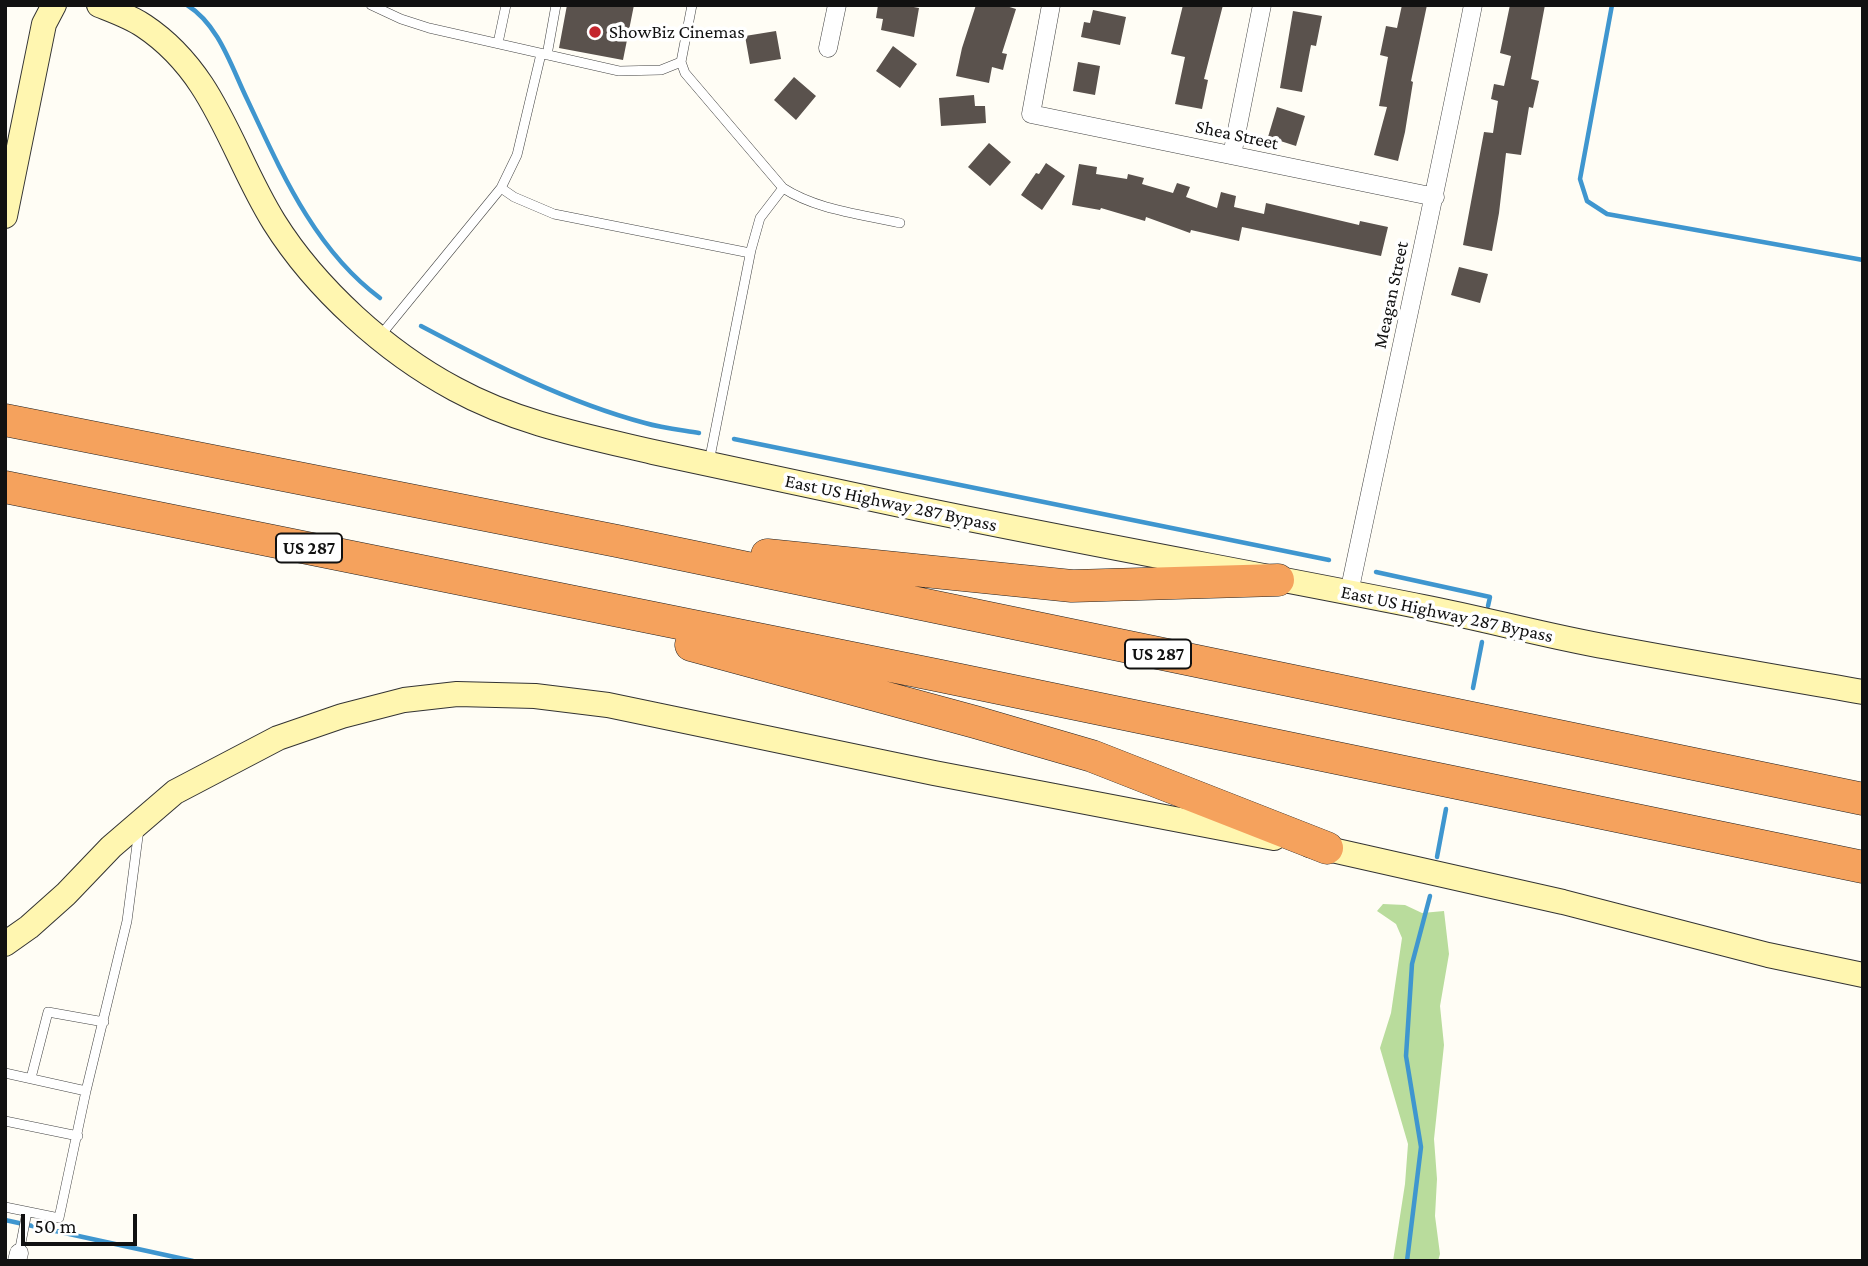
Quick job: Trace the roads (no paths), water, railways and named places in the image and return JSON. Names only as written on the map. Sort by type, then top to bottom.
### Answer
[{"type":"highway","name":"US 287","points":[[5,420],[454,509],[1863,799]]},
{"type":"highway","name":"US 287","points":[[5,487],[1863,867]]},
{"type":"highway","points":[[454,509],[474,504],[487,505],[734,551],[1073,586],[1278,580]]},
{"type":"highway","points":[[614,610],[645,630],[676,641],[975,722],[1092,757],[1327,848]]},
{"type":"main road","name":"East US Highway 287 Bypass","points":[[99,5],[141,23],[172,47],[201,82],[215,104],[270,217],[290,247],[322,284],[379,337],[453,388],[496,410],[555,430],[1042,534],[1425,607],[1604,647],[1863,692]]},
{"type":"main road","points":[[5,216],[46,11]]},
{"type":"main road","points":[[5,944],[38,919],[141,820],[175,792],[278,738],[342,716],[404,700],[457,694],[522,695],[608,705],[934,773],[1327,848],[1563,902],[1768,955],[1863,975]]},
{"type":"street","points":[[828,48],[837,5]]},
{"type":"street","name":"Shea Street","points":[[1051,5],[1031,114],[1435,197]]},
{"type":"street","points":[[1232,155],[1262,5]]},
{"type":"street","name":"Meagan Street","points":[[1349,593],[1435,197],[1473,5]]},
{"type":"lane","points":[[371,5],[413,23],[620,71],[661,70],[681,62]]},
{"type":"lane","points":[[498,43],[506,5]]},
{"type":"lane","points":[[379,337],[501,188],[517,155],[556,5]]},
{"type":"lane","points":[[692,5],[681,62],[685,73],[783,188],[799,198],[818,204],[900,223]]},
{"type":"lane","points":[[501,188],[514,197],[554,214],[750,253]]},
{"type":"lane","points":[[709,464],[750,253],[760,218],[783,188]]},
{"type":"lane","points":[[5,1208],[59,1218],[127,921],[141,820]]},
{"type":"lane","points":[[31,1078],[48,1012],[104,1022]]},
{"type":"lane","points":[[5,1073],[86,1091]]},
{"type":"lane","points":[[5,1121],[78,1136]]},
{"type":"lane","points":[[18,1257],[27,1212]]},
{"type":"waterway","points":[[187,5],[208,23],[223,47],[287,181],[318,232],[336,256],[380,298]]},
{"type":"waterway","points":[[1612,5],[1580,179],[1587,201],[1607,214],[1863,260]]},
{"type":"waterway","points":[[421,326],[558,393],[651,425],[699,433]]},
{"type":"waterway","points":[[734,439],[1329,560]]},
{"type":"waterway","points":[[1376,572],[1490,597],[1488,606]]},
{"type":"waterway","points":[[1473,688],[1482,642]]},
{"type":"waterway","points":[[1437,857],[1446,809]]},
{"type":"waterway","points":[[1407,1261],[1421,1147],[1406,1056],[1412,964],[1430,896]]},
{"type":"waterway","points":[[5,1220],[193,1261]]},
{"type":"place","name":"ShowBiz Cinemas","points":[[595,32]]}]
